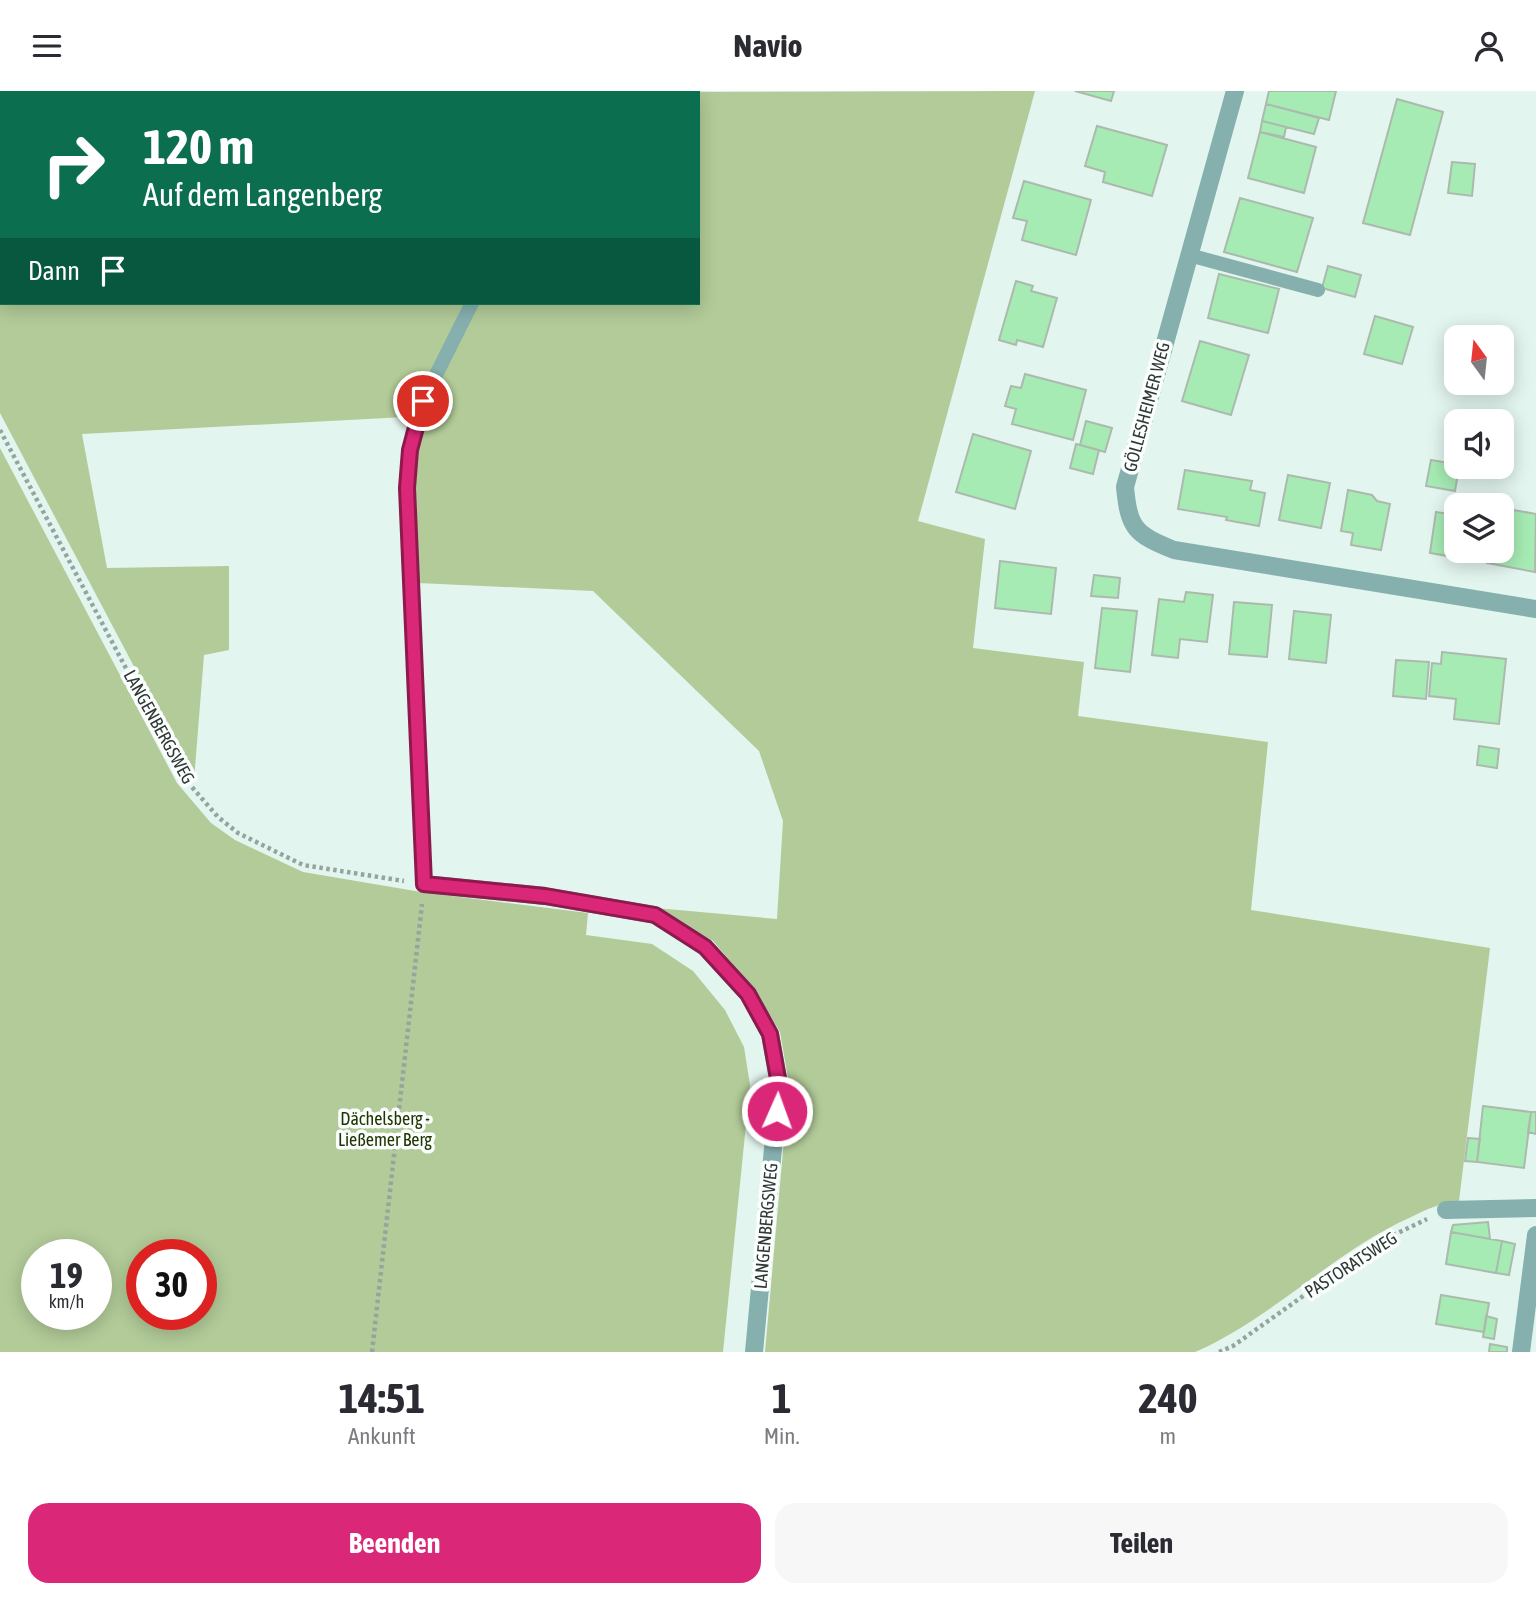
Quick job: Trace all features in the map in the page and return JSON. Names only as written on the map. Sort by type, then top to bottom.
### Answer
[{"type":"street","name":"GÖLLESHEIMER WEG","points":[[1235,91],[1125,487],[1128,518],[1147,539],[1174,550],[1536,609]]},
{"type":"street","name":"LANGENBERGSWEG","points":[[424,884],[545,896],[655,915],[705,947],[748,994],[770,1034],[779,1084],[754,1352]]},
{"type":"street","points":[[1446,1210],[1536,1208]]},
{"type":"street","points":[[1521,1352],[1536,1235]]},
{"type":"lane","points":[[1189,255],[1318,290]]},
{"type":"lane","points":[[424,884],[408,463],[423,401],[471,305]]},
{"type":"path","name":"LANGENBERGSWEG","points":[[0,430],[184,778],[218,817],[238,833],[303,865],[424,884]]},
{"type":"path","points":[[372,1352],[424,884]]},
{"type":"path","name":"PASTORATSWEG","points":[[1219,1352],[1233,1346],[1379,1242],[1446,1210]]},
{"type":"green space","points":[[1035,91],[918,521],[985,539],[973,648],[1084,662],[1078,716],[1268,742],[1251,910],[1490,948],[1459,1201],[1434,1207],[1381,1232],[1251,1322],[1195,1352],[765,1352],[789,1084],[780,1032],[755,990],[713,941],[656,908],[777,919],[783,821],[759,751],[593,591],[418,583],[415,479],[424,416],[82,434],[107,568],[229,566],[229,650],[204,655],[194,780],[0,413],[0,305],[700,305],[700,92]]},
{"type":"green space","name":"Dächelsberg - Ließemer Berg","points":[[0,448],[177,783],[211,823],[235,840],[303,872],[427,893],[588,913],[586,935],[652,944],[693,971],[725,1010],[744,1047],[750,1085],[723,1352],[0,1352]]},
{"type":"building","points":[[1075,91],[1114,91],[1111,101]]},
{"type":"building","points":[[1269,91],[1336,91],[1329,120],[1266,104]]},
{"type":"building","points":[[1397,99],[1443,112],[1410,235],[1363,223]]},
{"type":"building","points":[[1266,104],[1319,118],[1314,134],[1262,121]]},
{"type":"building","points":[[1262,121],[1286,127],[1284,137],[1260,132]]},
{"type":"building","points":[[1097,126],[1167,145],[1152,196],[1103,182],[1105,172],[1085,166]]},
{"type":"building","points":[[1260,132],[1316,147],[1304,193],[1248,178]]},
{"type":"building","points":[[1452,162],[1475,164],[1472,196],[1448,193]]},
{"type":"building","points":[[1024,181],[1091,200],[1076,255],[1022,240],[1027,221],[1013,218]]},
{"type":"building","points":[[1240,198],[1313,218],[1297,272],[1224,252]]},
{"type":"building","points":[[1328,266],[1361,275],[1355,297],[1322,288]]},
{"type":"building","points":[[1219,274],[1279,289],[1268,333],[1208,318]]},
{"type":"building","points":[[1016,281],[1033,286],[1031,291],[1057,298],[1043,347],[1017,340],[1016,345],[999,340]]},
{"type":"building","points":[[1375,316],[1413,327],[1402,364],[1364,354]]},
{"type":"building","points":[[1200,341],[1249,355],[1231,415],[1182,401]]},
{"type":"building","points":[[1025,374],[1086,390],[1073,440],[1012,424],[1016,409],[1005,406],[1011,386],[1021,388]]},
{"type":"building","points":[[1086,421],[1112,428],[1105,452],[1080,445]]},
{"type":"building","points":[[973,434],[1031,451],[1015,509],[956,492]]},
{"type":"building","points":[[1076,444],[1099,450],[1093,474],[1070,468]]},
{"type":"building","points":[[1431,460],[1444,462],[1444,479],[1457,479],[1455,491],[1426,486]]},
{"type":"building","points":[[1185,470],[1252,481],[1250,490],[1265,493],[1259,526],[1226,520],[1227,517],[1178,509]]},
{"type":"building","points":[[1288,475],[1330,483],[1321,528],[1279,520]]},
{"type":"building","points":[[1348,490],[1372,495],[1377,501],[1390,504],[1381,550],[1351,545],[1353,533],[1341,531]]},
{"type":"building","points":[[1514,510],[1536,514],[1535,572],[1487,563],[1514,563]]},
{"type":"building","points":[[1436,512],[1444,513],[1444,555],[1430,553]]},
{"type":"building","points":[[1000,561],[1056,568],[1051,614],[995,608]]},
{"type":"building","points":[[1094,575],[1120,578],[1118,598],[1091,596]]},
{"type":"building","points":[[1186,592],[1213,595],[1207,642],[1180,639],[1178,658],[1152,655],[1159,599],[1184,602]]},
{"type":"building","points":[[1234,602],[1272,605],[1267,657],[1229,654]]},
{"type":"building","points":[[1102,608],[1137,611],[1130,672],[1095,668]]},
{"type":"building","points":[[1294,611],[1331,615],[1326,663],[1289,659]]},
{"type":"building","points":[[1442,652],[1506,659],[1499,724],[1454,719],[1456,699],[1429,696],[1432,663],[1441,664]]},
{"type":"building","points":[[1396,660],[1429,662],[1426,699],[1393,696]]},
{"type":"building","points":[[1479,746],[1499,749],[1497,768],[1477,765]]},
{"type":"building","points":[[1483,1106],[1531,1112],[1524,1168],[1477,1162]]},
{"type":"building","points":[[1531,1112],[1536,1112],[1536,1134],[1528,1132]]},
{"type":"building","points":[[1468,1138],[1480,1139],[1477,1162],[1465,1161]]},
{"type":"building","points":[[1488,1222],[1490,1239],[1451,1232],[1453,1225]]},
{"type":"building","points":[[1451,1232],[1502,1241],[1496,1273],[1446,1264]]},
{"type":"building","points":[[1502,1241],[1515,1244],[1509,1275],[1496,1273]]},
{"type":"building","points":[[1441,1295],[1489,1303],[1484,1332],[1436,1324]]},
{"type":"building","points":[[1486,1316],[1497,1319],[1494,1339],[1483,1337]]},
{"type":"building","points":[[1490,1344],[1507,1347],[1507,1352],[1489,1352]]},
{"type":"route","points":[[423,401],[410,450],[407,488],[424,884],[545,896],[655,915],[705,947],[748,994],[770,1034],[779,1084],[777,1111]]}]
